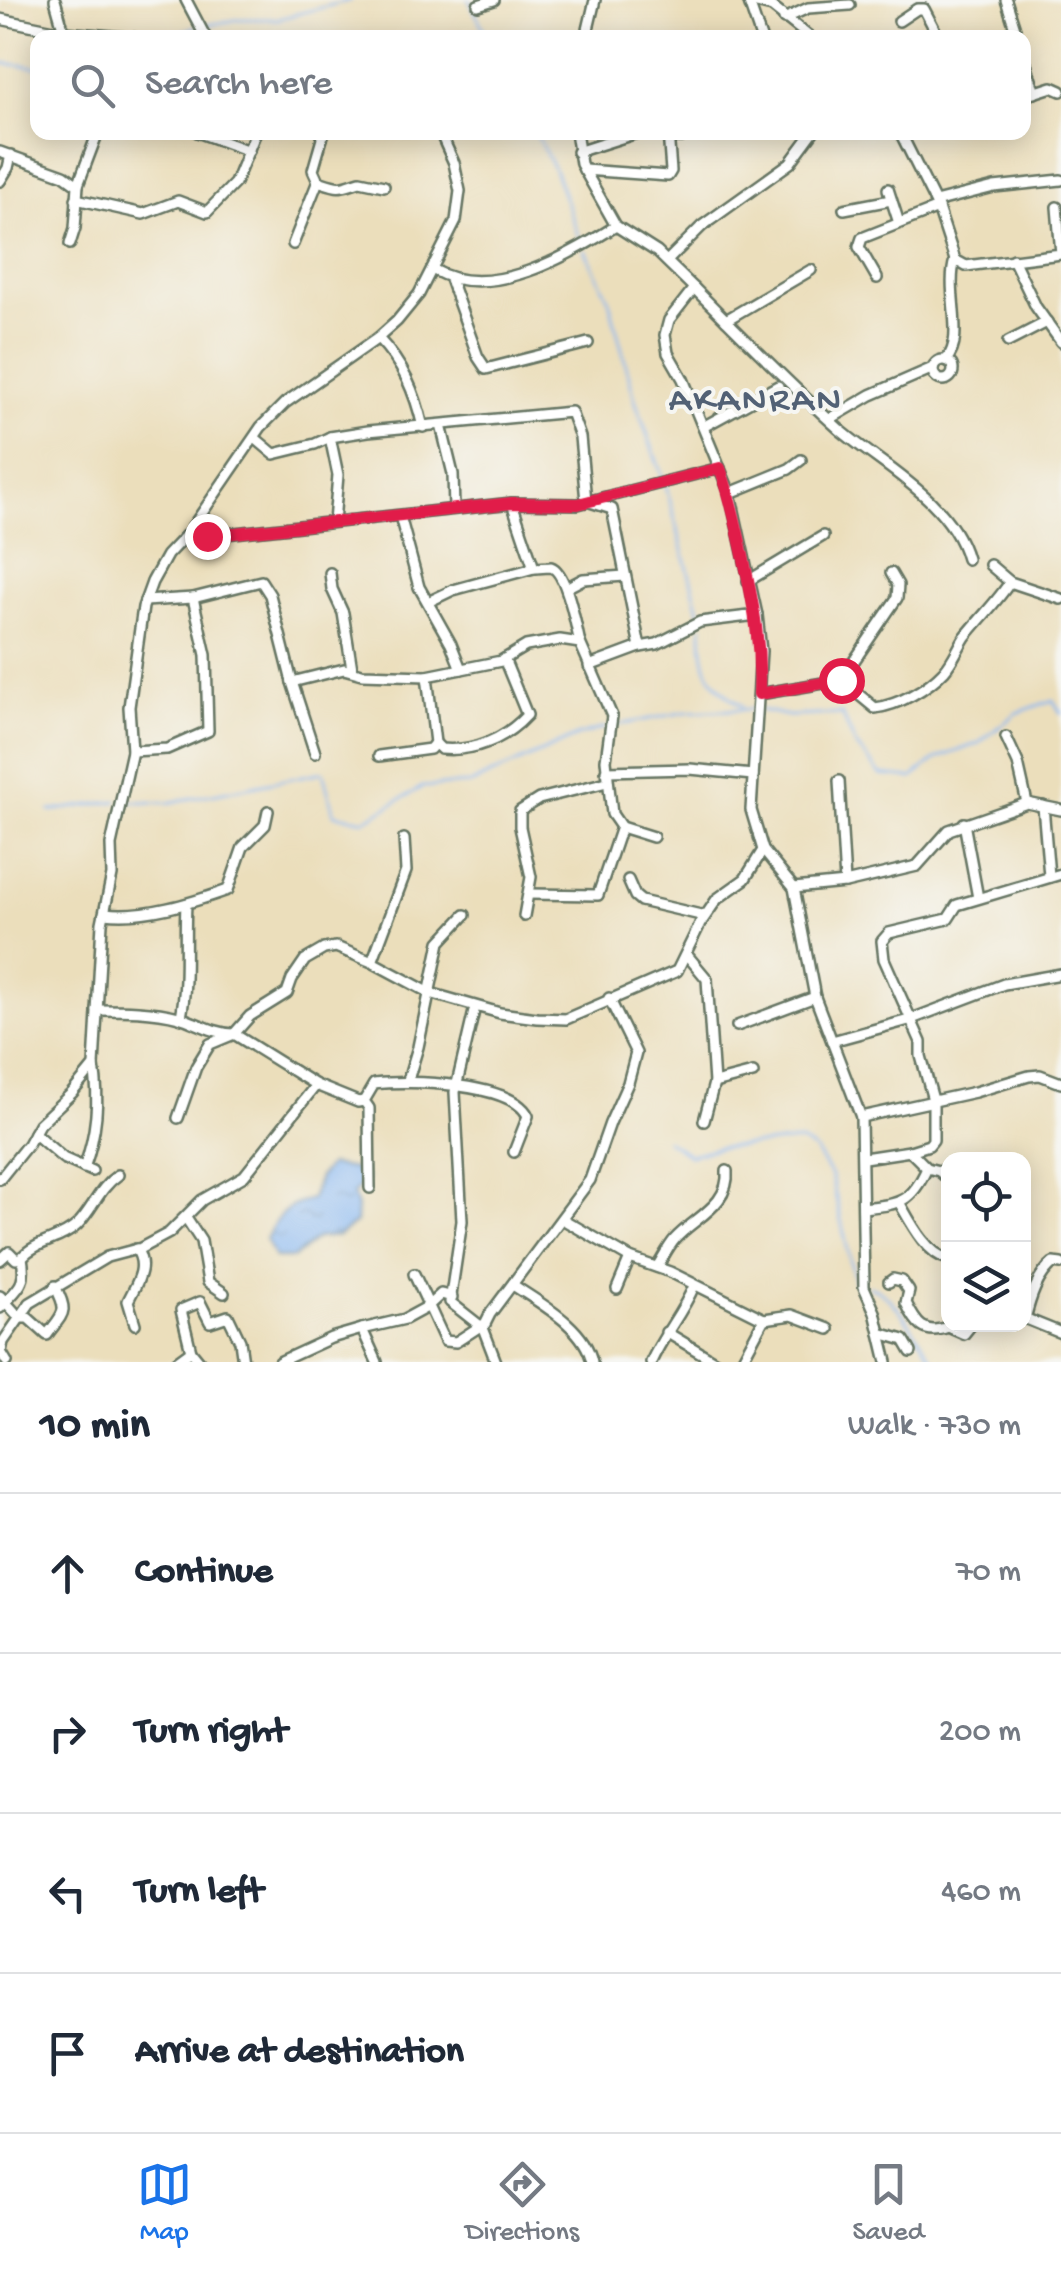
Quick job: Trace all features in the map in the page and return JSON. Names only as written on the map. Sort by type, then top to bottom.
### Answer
[{"type":"street","points":[[56,0],[64,30]]},
{"type":"street","points":[[186,0],[202,30]]},
{"type":"street","points":[[478,6],[494,0]]},
{"type":"street","points":[[588,30],[595,0]]},
{"type":"street","points":[[748,0],[772,8],[800,30]]},
{"type":"street","points":[[748,0],[758,30]]},
{"type":"street","points":[[1006,0],[1015,30]]},
{"type":"street","points":[[784,18],[808,8],[850,5]]},
{"type":"street","points":[[899,21],[917,9],[924,9],[935,30]]},
{"type":"street","points":[[0,19],[54,30]]},
{"type":"street","points":[[1031,80],[1035,93]]},
{"type":"street","points":[[1031,94],[1052,87],[1061,92]]},
{"type":"street","points":[[70,244],[78,184],[95,140]]},
{"type":"street","points":[[219,140],[249,151]]},
{"type":"street","points":[[76,199],[132,214],[178,201],[207,212],[236,183],[253,140]]},
{"type":"street","points":[[293,244],[318,181],[314,170],[322,140]]},
{"type":"street","points":[[34,1133],[64,1158],[88,1170],[96,1129],[94,1066],[105,913],[112,875],[111,845],[132,751],[129,707],[145,601],[167,555],[188,532],[261,426],[285,403],[397,322],[434,270],[456,221],[460,191],[444,140]]},
{"type":"street","points":[[576,140],[576,152],[584,170],[616,226],[667,261],[830,419],[931,505],[957,534],[966,560]]},
{"type":"street","points":[[576,152],[614,140]]},
{"type":"street","points":[[584,170],[668,176],[668,140]]},
{"type":"street","points":[[667,261],[702,226],[790,163],[806,140]]},
{"type":"street","points":[[830,419],[946,360],[954,348],[950,276],[955,260],[937,205],[904,140]]},
{"type":"street","points":[[5,153],[78,184]]},
{"type":"street","points":[[5,153],[8,168]]},
{"type":"street","points":[[0,181],[8,168],[22,159]]},
{"type":"street","points":[[878,278],[859,246],[860,241],[937,205],[994,187],[1061,180]]},
{"type":"street","points":[[318,181],[339,188],[360,181],[384,186]]},
{"type":"street","points":[[888,189],[899,223]]},
{"type":"street","points":[[844,209],[892,200]]},
{"type":"street","points":[[955,260],[966,266],[1061,254],[1057,207]]},
{"type":"street","points":[[434,270],[450,278],[486,280],[520,273],[569,256],[616,226]]},
{"type":"street","points":[[1013,259],[1036,307],[1061,342]]},
{"type":"street","points":[[726,320],[811,270]]},
{"type":"street","points":[[450,278],[478,358],[486,369],[588,343]]},
{"type":"street","points":[[694,288],[668,320],[665,336],[668,353],[730,493],[757,615],[761,651],[752,810],[763,850],[794,888],[815,997],[861,1116],[864,1283],[887,1361],[872,1362]]},
{"type":"street","points":[[1008,342],[1046,322]]},
{"type":"street","points":[[378,338],[399,360],[418,402],[423,427]]},
{"type":"street","points":[[932,368],[938,378],[949,378],[953,368],[946,360]]},
{"type":"street","points":[[704,427],[778,386]]},
{"type":"street","points":[[254,438],[274,454],[330,437],[570,412],[580,437],[586,501]]},
{"type":"street","points":[[441,425],[453,474],[454,509]]},
{"type":"street","points":[[330,437],[338,475],[334,522]]},
{"type":"street","points":[[730,493],[802,460]]},
{"type":"street","points":[[188,532],[207,536],[512,503],[578,504],[720,468]]},
{"type":"street","points":[[586,501],[612,509],[640,647]]},
{"type":"street","points":[[512,503],[534,568]]},
{"type":"street","points":[[400,516],[420,587],[460,669]]},
{"type":"street","points":[[748,581],[823,536]]},
{"type":"street","points":[[990,566],[1010,582],[1061,599]]},
{"type":"street","points":[[428,602],[453,590],[534,568],[550,567],[557,572],[566,588],[589,666],[612,716],[607,776],[612,814],[621,827],[653,837]]},
{"type":"street","points":[[330,573],[332,590],[343,612],[352,669]]},
{"type":"street","points":[[758,704],[841,680],[897,598],[898,585],[890,573]]},
{"type":"street","points":[[566,588],[583,579],[624,576]]},
{"type":"street","points":[[145,601],[193,598],[261,581],[270,595],[292,682],[316,753]]},
{"type":"street","points":[[841,680],[876,708],[914,694],[944,671],[1010,582]]},
{"type":"street","points":[[132,751],[167,750],[208,731],[206,655],[193,598]]},
{"type":"street","points":[[589,666],[657,644],[700,622],[757,615]]},
{"type":"street","points":[[292,682],[352,669],[362,674],[427,676],[504,659],[526,646],[560,640],[580,642]]},
{"type":"street","points":[[427,676],[435,743],[441,749],[454,750],[506,735],[527,715],[504,659]]},
{"type":"street","points":[[1006,737],[1018,762],[1026,803]]},
{"type":"street","points":[[380,756],[430,749],[435,743]]},
{"type":"street","points":[[524,916],[531,877],[520,811],[539,799],[607,776],[690,769],[753,775]]},
{"type":"street","points":[[840,781],[845,883]]},
{"type":"street","points":[[794,888],[845,883],[916,866],[949,830],[1026,803],[1061,810]]},
{"type":"street","points":[[1043,806],[1050,876]]},
{"type":"street","points":[[105,913],[132,914],[186,904],[230,888],[243,847],[265,825],[268,811]]},
{"type":"street","points":[[964,823],[978,898]]},
{"type":"street","points":[[529,894],[598,895],[621,827]]},
{"type":"street","points":[[372,962],[406,870],[404,840]]},
{"type":"street","points":[[178,1118],[196,1068],[210,1044],[234,1034],[250,1016],[287,994],[305,960],[317,952],[336,948],[372,962],[430,994],[475,1007],[566,1020],[677,970],[716,899],[745,879],[763,850]]},
{"type":"street","points":[[864,1158],[910,1151],[929,1146],[933,1140],[933,1100],[921,1042],[884,959],[882,942],[889,934],[948,919],[957,905],[1061,874]]},
{"type":"street","points":[[628,880],[634,896],[641,901],[705,916]]},
{"type":"street","points":[[181,1018],[186,977],[186,904]]},
{"type":"street","points":[[408,1080],[440,942],[464,915]]},
{"type":"street","points":[[687,955],[706,979],[714,1083],[704,1122]]},
{"type":"street","points":[[832,1040],[910,1020],[1004,984],[1061,974]]},
{"type":"street","points":[[737,1026],[815,997]]},
{"type":"street","points":[[414,1274],[427,1307],[445,1341],[450,1343],[483,1326],[564,1220],[590,1180],[636,1054],[610,998]]},
{"type":"street","points":[[475,1007],[457,1085],[462,1221],[451,1306],[483,1326]]},
{"type":"street","points":[[97,1010],[152,1012],[234,1034],[316,1085],[364,1101]]},
{"type":"street","points":[[0,1179],[34,1133],[94,1066]]},
{"type":"street","points":[[714,1083],[753,1073]]},
{"type":"street","points":[[861,1116],[1029,1076],[1061,1084]]},
{"type":"street","points":[[364,1101],[374,1084],[408,1080],[457,1085],[511,1101],[526,1110],[528,1116],[514,1152]]},
{"type":"street","points":[[7,1362],[1,1352],[3,1342],[30,1303],[106,1257],[136,1249],[168,1232],[202,1200],[244,1176],[316,1085]]},
{"type":"street","points":[[364,1101],[369,1108],[370,1188]]},
{"type":"street","points":[[910,1151],[926,1168],[941,1173]]},
{"type":"street","points":[[863,1208],[908,1200],[922,1182],[926,1168]]},
{"type":"street","points":[[657,1267],[673,1241],[720,1198],[728,1186],[727,1171]]},
{"type":"street","points":[[0,1260],[9,1252],[16,1259],[22,1257],[28,1250],[76,1226],[108,1182],[118,1176]]},
{"type":"street","points":[[899,1202],[941,1257]]},
{"type":"street","points":[[186,1218],[202,1241],[208,1282],[224,1293]]},
{"type":"street","points":[[564,1220],[630,1258],[764,1319],[792,1315],[829,1328]]},
{"type":"street","points":[[135,1324],[128,1302],[142,1274],[142,1258],[136,1249]]},
{"type":"street","points":[[22,1257],[22,1286],[2,1302],[47,1335],[65,1312],[55,1286]]},
{"type":"street","points":[[617,1289],[630,1258]]},
{"type":"street","points":[[1031,1297],[1046,1268],[1053,1263],[1061,1264]]},
{"type":"street","points":[[889,1282],[902,1282],[909,1291],[906,1303],[926,1330],[941,1330]]},
{"type":"street","points":[[513,1285],[566,1324],[584,1342],[592,1362]]},
{"type":"street","points":[[651,1362],[694,1286]]},
{"type":"street","points":[[279,1362],[331,1338],[404,1319],[427,1307],[440,1294],[452,1297]]},
{"type":"street","points":[[200,1362],[190,1351],[181,1310],[200,1302],[210,1322],[228,1316],[240,1340],[243,1362]]},
{"type":"street","points":[[741,1362],[764,1319]]},
{"type":"street","points":[[1031,1321],[1061,1334]]},
{"type":"street","points":[[483,1326],[496,1362]]},
{"type":"street","points":[[362,1329],[376,1362]]},
{"type":"street","points":[[666,1332],[716,1362]]},
{"type":"street","points":[[880,1332],[904,1340],[911,1352]]},
{"type":"street","points":[[176,1362],[190,1351]]},
{"type":"water","points":[[329,1165],[361,1170],[367,1179],[353,1194],[356,1223],[337,1236],[317,1238],[293,1258],[275,1258],[266,1240],[274,1224],[288,1209],[311,1199],[319,1177]]},
{"type":"waterway","points":[[203,26],[241,19],[278,19],[351,0]]},
{"type":"waterway","points":[[469,0],[484,30]]},
{"type":"waterway","points":[[188,30],[195,27]]},
{"type":"waterway","points":[[0,63],[30,66]]},
{"type":"waterway","points":[[539,140],[581,243]]},
{"type":"waterway","points":[[585,250],[609,300],[636,403],[663,478]]},
{"type":"waterway","points":[[666,486],[701,618]]},
{"type":"waterway","points":[[702,626],[709,673],[742,706]]},
{"type":"waterway","points":[[761,710],[789,716],[842,714],[855,744],[881,775],[912,778],[936,759],[979,743],[1017,713],[1053,700],[1061,713]]},
{"type":"waterway","points":[[613,726],[686,712],[753,709]]},
{"type":"waterway","points":[[125,801],[167,803],[323,772],[334,814],[365,820],[422,787],[470,784],[579,735],[605,728]]},
{"type":"waterway","points":[[50,811],[117,801]]},
{"type":"waterway","points":[[666,1140],[689,1155],[718,1148],[800,1141],[815,1150],[831,1176],[855,1282],[861,1284]]},
{"type":"waterway","points":[[869,1286],[897,1307],[935,1362]]},
{"type":"district","name":"AKANRAN","points":[[756,396]]},
{"type":"route","points":[[207,536],[512,503],[578,504],[720,468],[730,493],[757,615],[761,651],[759,694],[841,680]]}]
